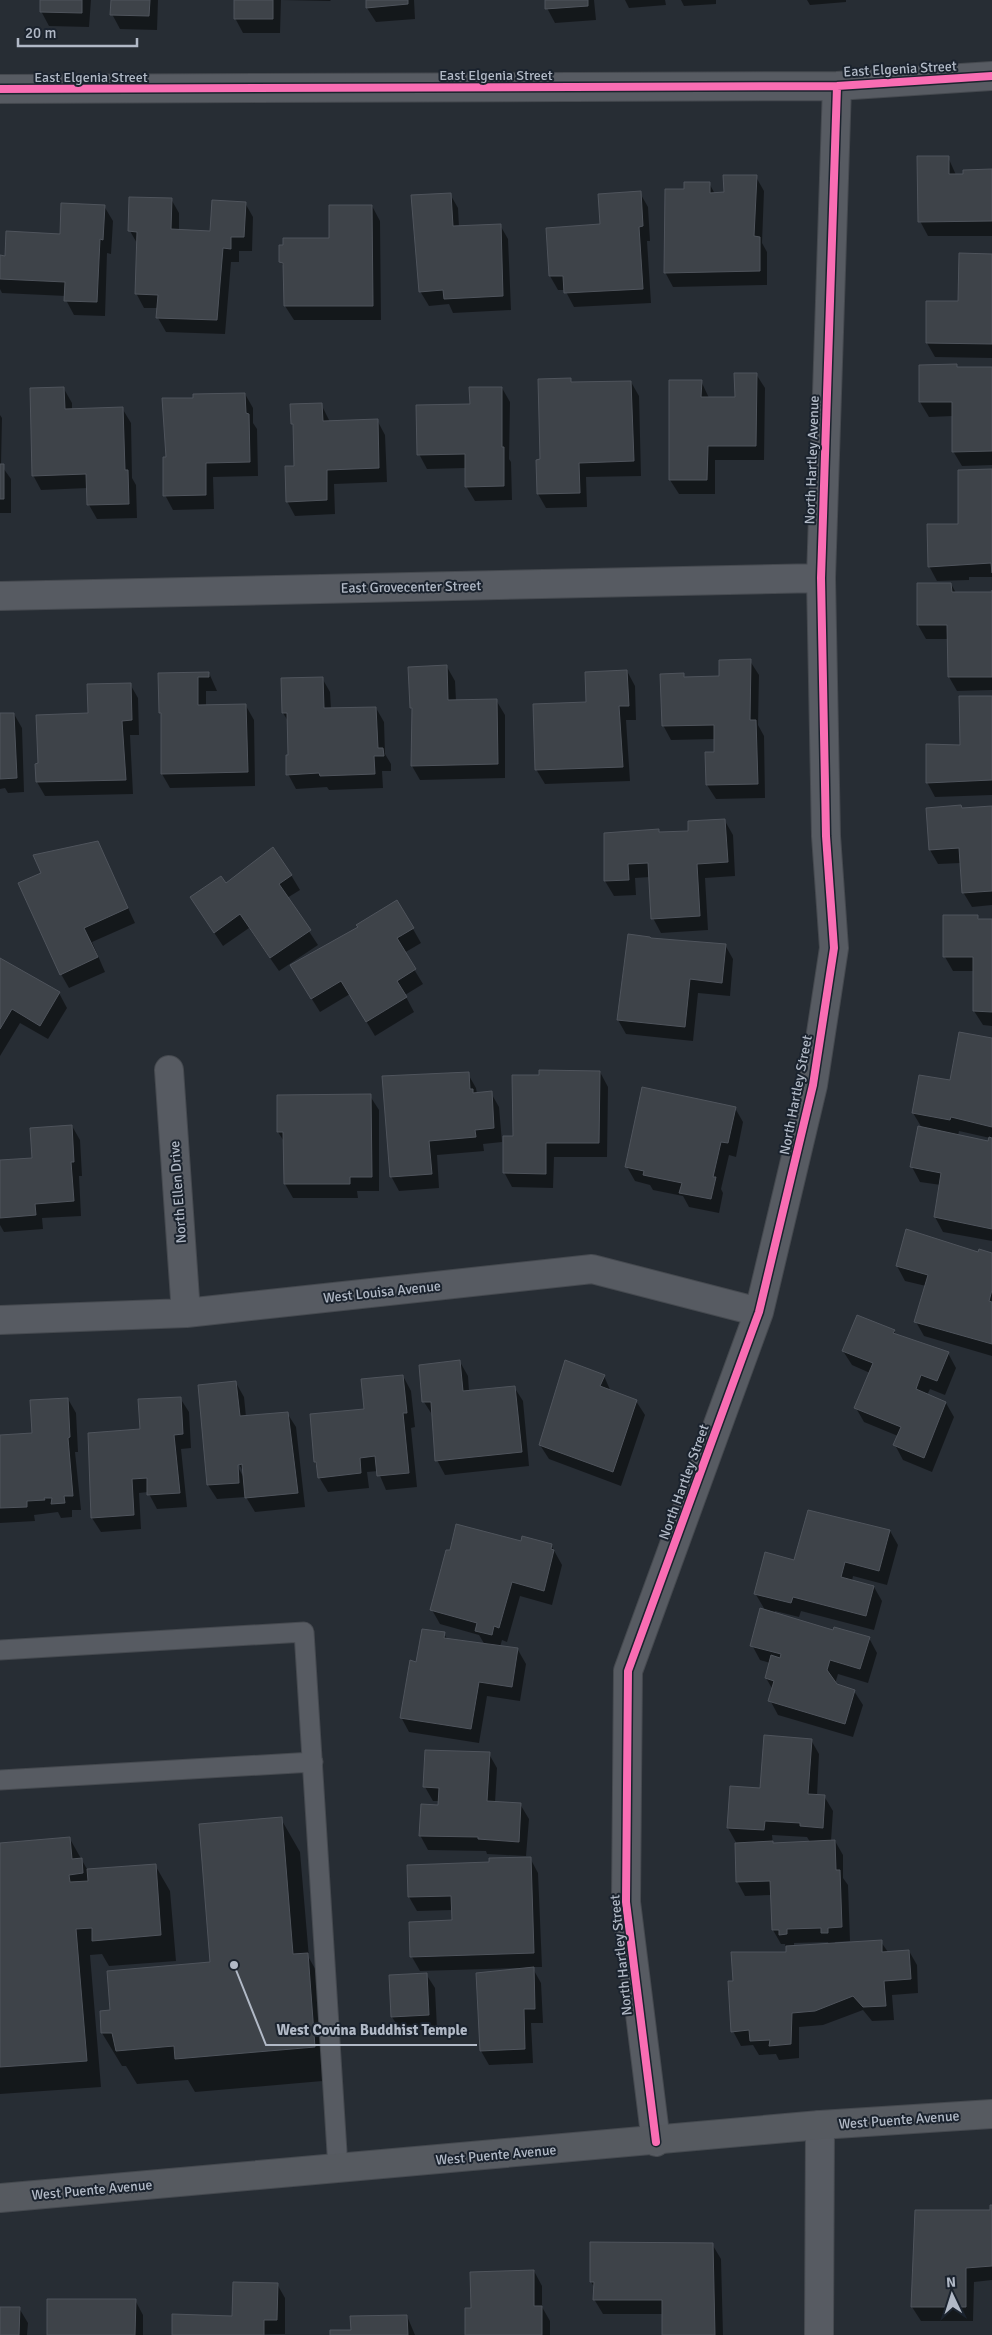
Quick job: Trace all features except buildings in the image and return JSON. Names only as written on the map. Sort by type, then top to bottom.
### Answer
[{"type":"main road","name":"West Puente Avenue","points":[[0,2198],[656,2142],[820,2125],[992,2114]]},
{"type":"street","name":"East Elgenia Street","points":[[0,89],[837,86],[992,76]]},
{"type":"street","name":"North Hartley Avenue","points":[[826,836],[821,578],[837,86]]},
{"type":"street","name":"East Grovecenter Street","points":[[0,596],[821,578]]},
{"type":"street","name":"North Hartley Street","points":[[656,2142],[626,1902],[628,1671],[759,1312],[813,1085],[834,948],[826,836]]},
{"type":"street","name":"North Ellen Drive","points":[[169,1070],[186,1313]]},
{"type":"street","name":"West Louisa Avenue","points":[[0,1320],[186,1313],[592,1269],[759,1312]]},
{"type":"street","points":[[819,2335],[820,2125]]},
{"type":"lane","points":[[0,1650],[304,1632],[338,2168]]},
{"type":"lane","points":[[0,1780],[312,1762]]},
{"type":"cycle path","points":[[0,89],[837,86],[992,76]]},
{"type":"cycle path","points":[[656,2142],[626,1902],[628,1671],[759,1312],[813,1085],[834,948],[826,836],[821,578],[837,86]]},
{"type":"place","name":"West Covina Buddhist Temple","points":[[234,1965]]}]
